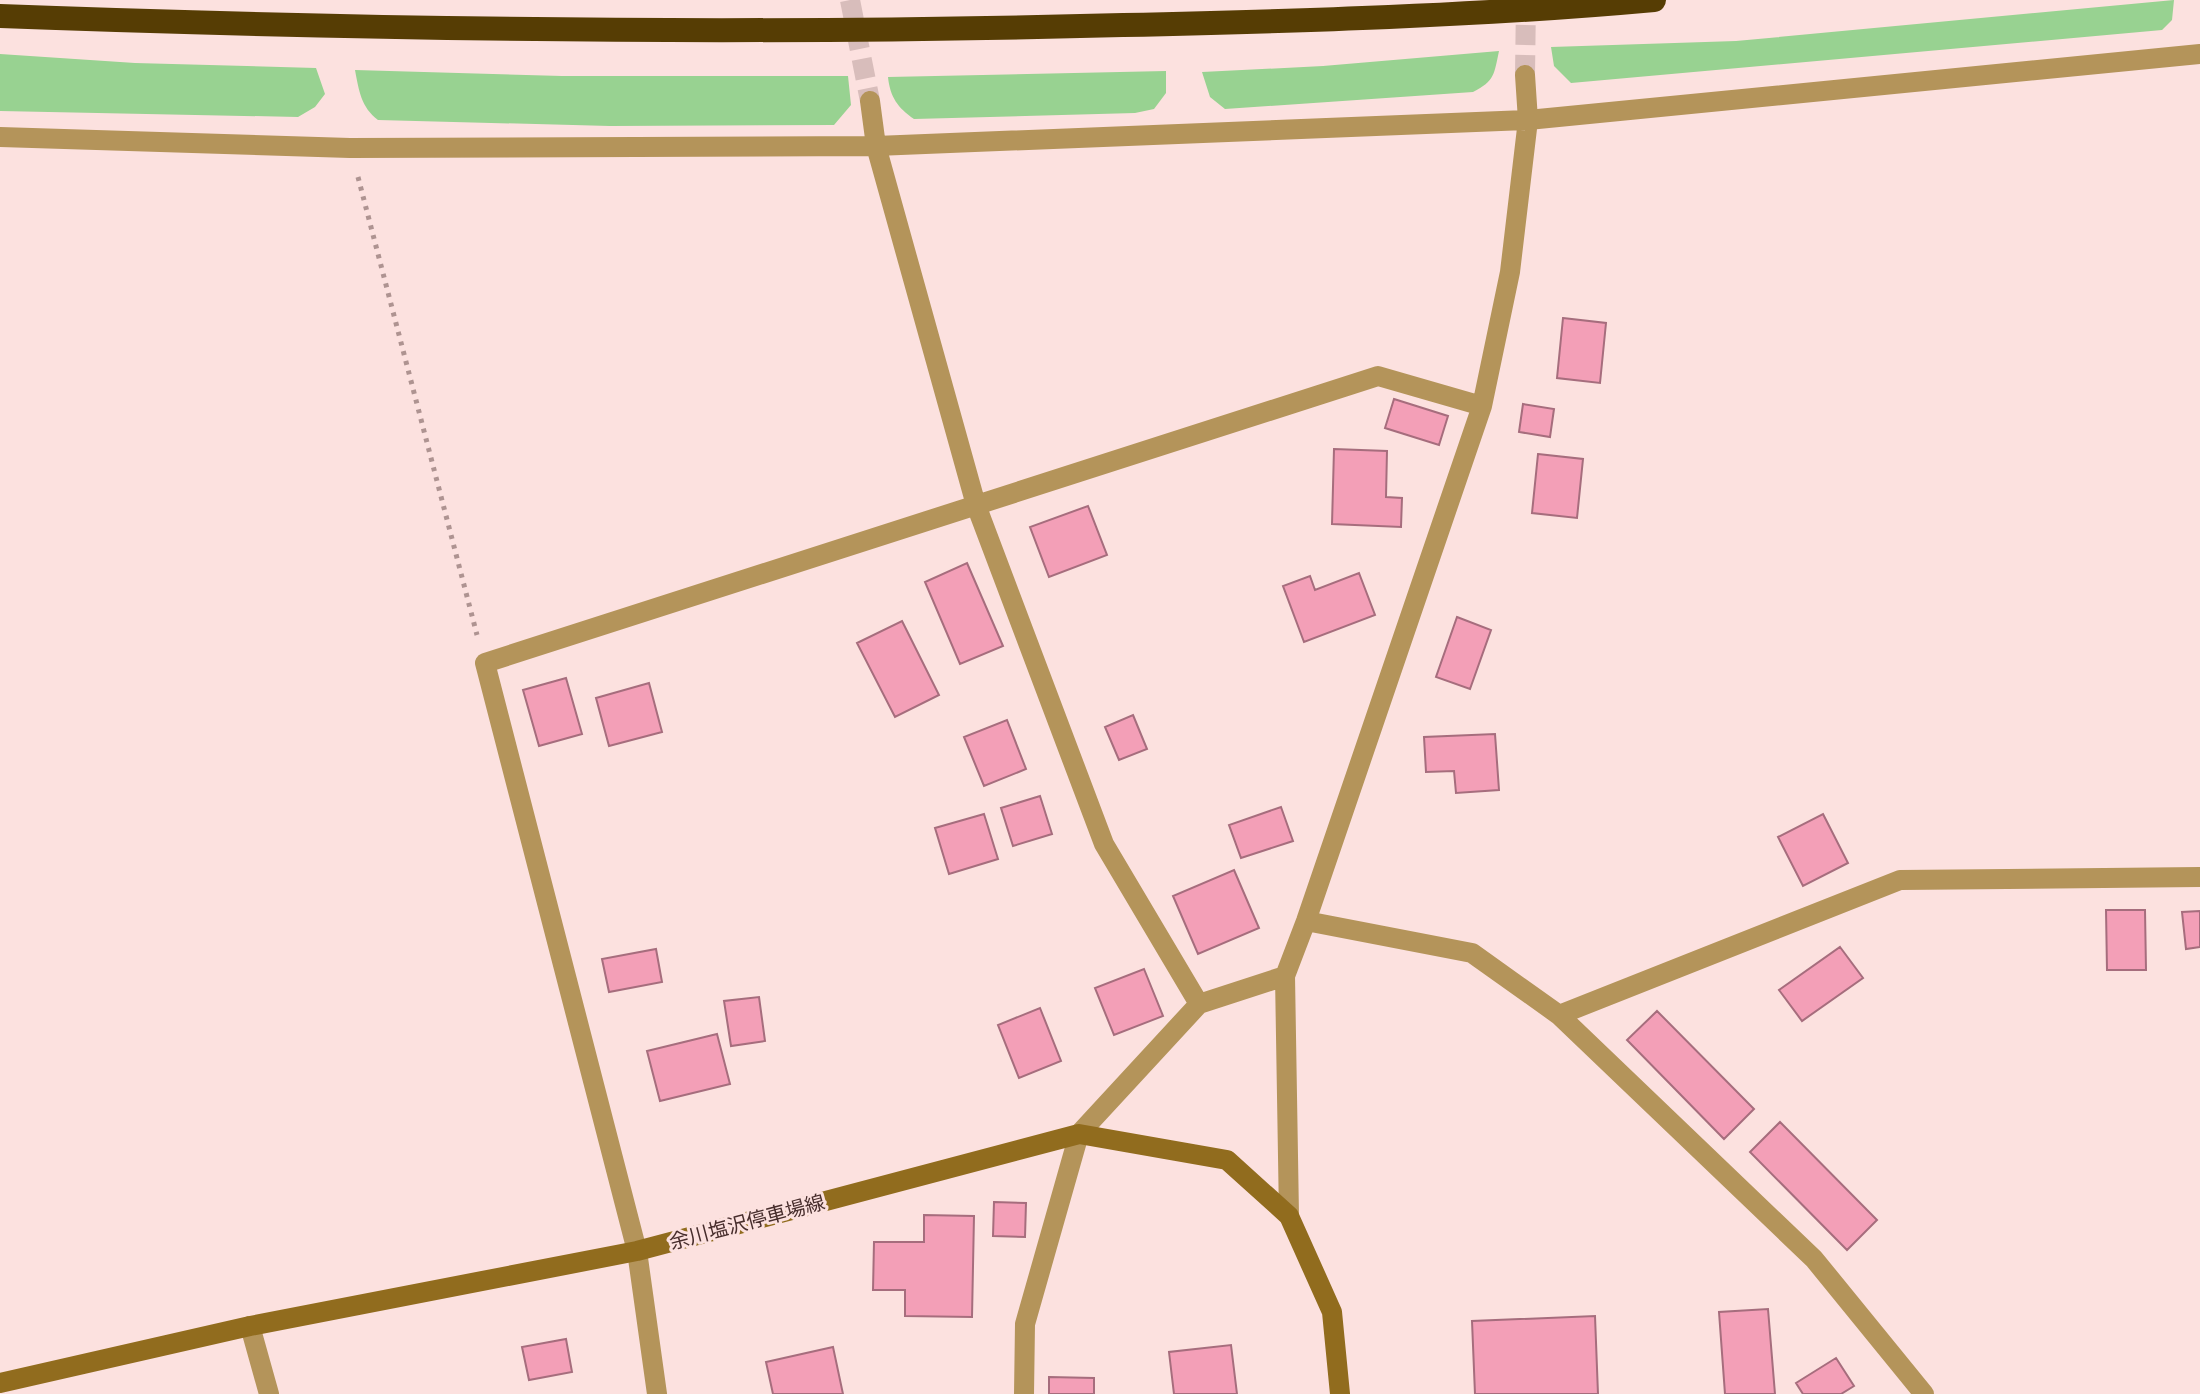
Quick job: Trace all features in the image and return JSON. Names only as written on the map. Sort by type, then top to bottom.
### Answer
[{"type":"highway","points":[[0,16],[573,31],[973,29],[1316,20],[1654,0]]},
{"type":"main road","name":"余川塩沢停車場線","points":[[0,1383],[250,1326],[637,1251],[1079,1134],[1227,1160],[1289,1216],[1332,1312],[1340,1394]]},
{"type":"street","points":[[0,137],[350,148],[876,146],[1528,120],[2200,54]]},
{"type":"street","points":[[1289,1216],[1285,976],[1482,406],[1510,272],[1528,120],[1525,75]]},
{"type":"street","points":[[870,101],[876,146],[976,505],[1104,844],[1199,1004]]},
{"type":"street","points":[[657,1394],[637,1251],[485,663],[1378,376],[1482,406]]},
{"type":"street","points":[[1559,1015],[1900,880],[2200,877]]},
{"type":"street","points":[[1306,921],[1472,953],[1559,1015],[1814,1259],[1924,1394]]},
{"type":"street","points":[[1024,1394],[1025,1324],[1079,1134],[1199,1004],[1285,976]]},
{"type":"street","points":[[250,1326],[269,1394]]},
{"type":"path","points":[[350,148],[485,663]]},
{"type":"green space","points":[[2174,0],[2172,20],[2162,30],[1571,83],[1554,66],[1551,47],[1736,41]]},
{"type":"green space","points":[[1499,51],[1492,76],[1473,92],[1225,109],[1210,97],[1202,72],[1323,66]]},
{"type":"green space","points":[[0,54],[135,63],[316,68],[325,94],[315,107],[298,117],[0,111]]},
{"type":"green space","points":[[355,70],[562,76],[848,76],[851,105],[834,125],[610,126],[378,120],[364,104]]},
{"type":"green space","points":[[1166,71],[1166,93],[1154,109],[1135,113],[914,119],[896,101],[888,77]]},
{"type":"building","points":[[1563,318],[1606,323],[1600,383],[1557,378]]},
{"type":"building","points":[[1394,399],[1448,416],[1439,445],[1385,428]]},
{"type":"building","points":[[1523,404],[1554,409],[1550,437],[1519,432]]},
{"type":"building","points":[[1334,449],[1387,451],[1386,497],[1402,498],[1401,527],[1332,524]]},
{"type":"building","points":[[1538,454],[1583,459],[1577,518],[1532,513]]},
{"type":"building","points":[[1088,506],[1107,555],[1049,577],[1030,527]]},
{"type":"building","points":[[967,563],[1003,646],[960,664],[925,582]]},
{"type":"building","points":[[1359,573],[1375,615],[1304,642],[1283,586],[1310,576],[1315,590]]},
{"type":"building","points":[[1457,617],[1491,630],[1470,689],[1436,677]]},
{"type":"building","points":[[902,621],[939,695],[895,717],[857,643]]},
{"type":"building","points":[[566,678],[582,734],[539,746],[523,690]]},
{"type":"building","points":[[649,683],[662,732],[609,746],[596,698]]},
{"type":"building","points":[[1133,715],[1147,749],[1119,760],[1105,727]]},
{"type":"building","points":[[1007,720],[1026,769],[984,786],[964,737]]},
{"type":"building","points":[[1495,734],[1499,790],[1456,793],[1454,771],[1426,772],[1424,737]]},
{"type":"building","points":[[1040,796],[1052,834],[1013,846],[1001,808]]},
{"type":"building","points":[[1281,807],[1293,841],[1241,858],[1229,825]]},
{"type":"building","points":[[984,814],[998,859],[949,874],[935,828]]},
{"type":"building","points":[[1823,814],[1848,863],[1803,886],[1778,837]]},
{"type":"building","points":[[1234,870],[1259,928],[1198,954],[1173,896]]},
{"type":"building","points":[[2106,910],[2145,910],[2146,970],[2107,970]]},
{"type":"building","points":[[2200,911],[2200,947],[2186,949],[2182,912]]},
{"type":"building","points":[[1840,947],[1863,978],[1802,1021],[1779,990]]},
{"type":"building","points":[[656,949],[662,982],[609,992],[602,959]]},
{"type":"building","points":[[1144,969],[1163,1016],[1114,1035],[1095,988]]},
{"type":"building","points":[[759,997],[765,1041],[731,1046],[724,1001]]},
{"type":"building","points":[[1040,1008],[1061,1061],[1019,1078],[998,1025]]},
{"type":"building","points":[[1657,1011],[1754,1109],[1724,1139],[1627,1040]]},
{"type":"building","points":[[717,1034],[730,1084],[660,1101],[647,1051]]},
{"type":"building","points":[[1780,1122],[1877,1220],[1847,1250],[1750,1152]]},
{"type":"building","points":[[994,1202],[1026,1203],[1025,1237],[993,1236]]},
{"type":"building","points":[[924,1215],[974,1216],[972,1317],[905,1316],[905,1290],[873,1290],[874,1242],[924,1242]]},
{"type":"building","points":[[1768,1309],[1775,1394],[1725,1394],[1719,1312]]},
{"type":"building","points":[[1595,1316],[1598,1394],[1475,1394],[1472,1321]]},
{"type":"building","points":[[566,1339],[572,1372],[529,1380],[522,1347]]},
{"type":"building","points":[[1231,1345],[1237,1394],[1174,1394],[1169,1352]]},
{"type":"building","points":[[833,1347],[843,1394],[773,1394],[766,1362]]},
{"type":"building","points":[[1836,1358],[1854,1386],[1841,1394],[1803,1394],[1796,1383]]},
{"type":"building","points":[[1049,1377],[1094,1378],[1094,1394],[1049,1394]]},
{"type":"tunnel","points":[[850,0],[870,101]]},
{"type":"tunnel","points":[[1525,75],[1526,0]]}]
